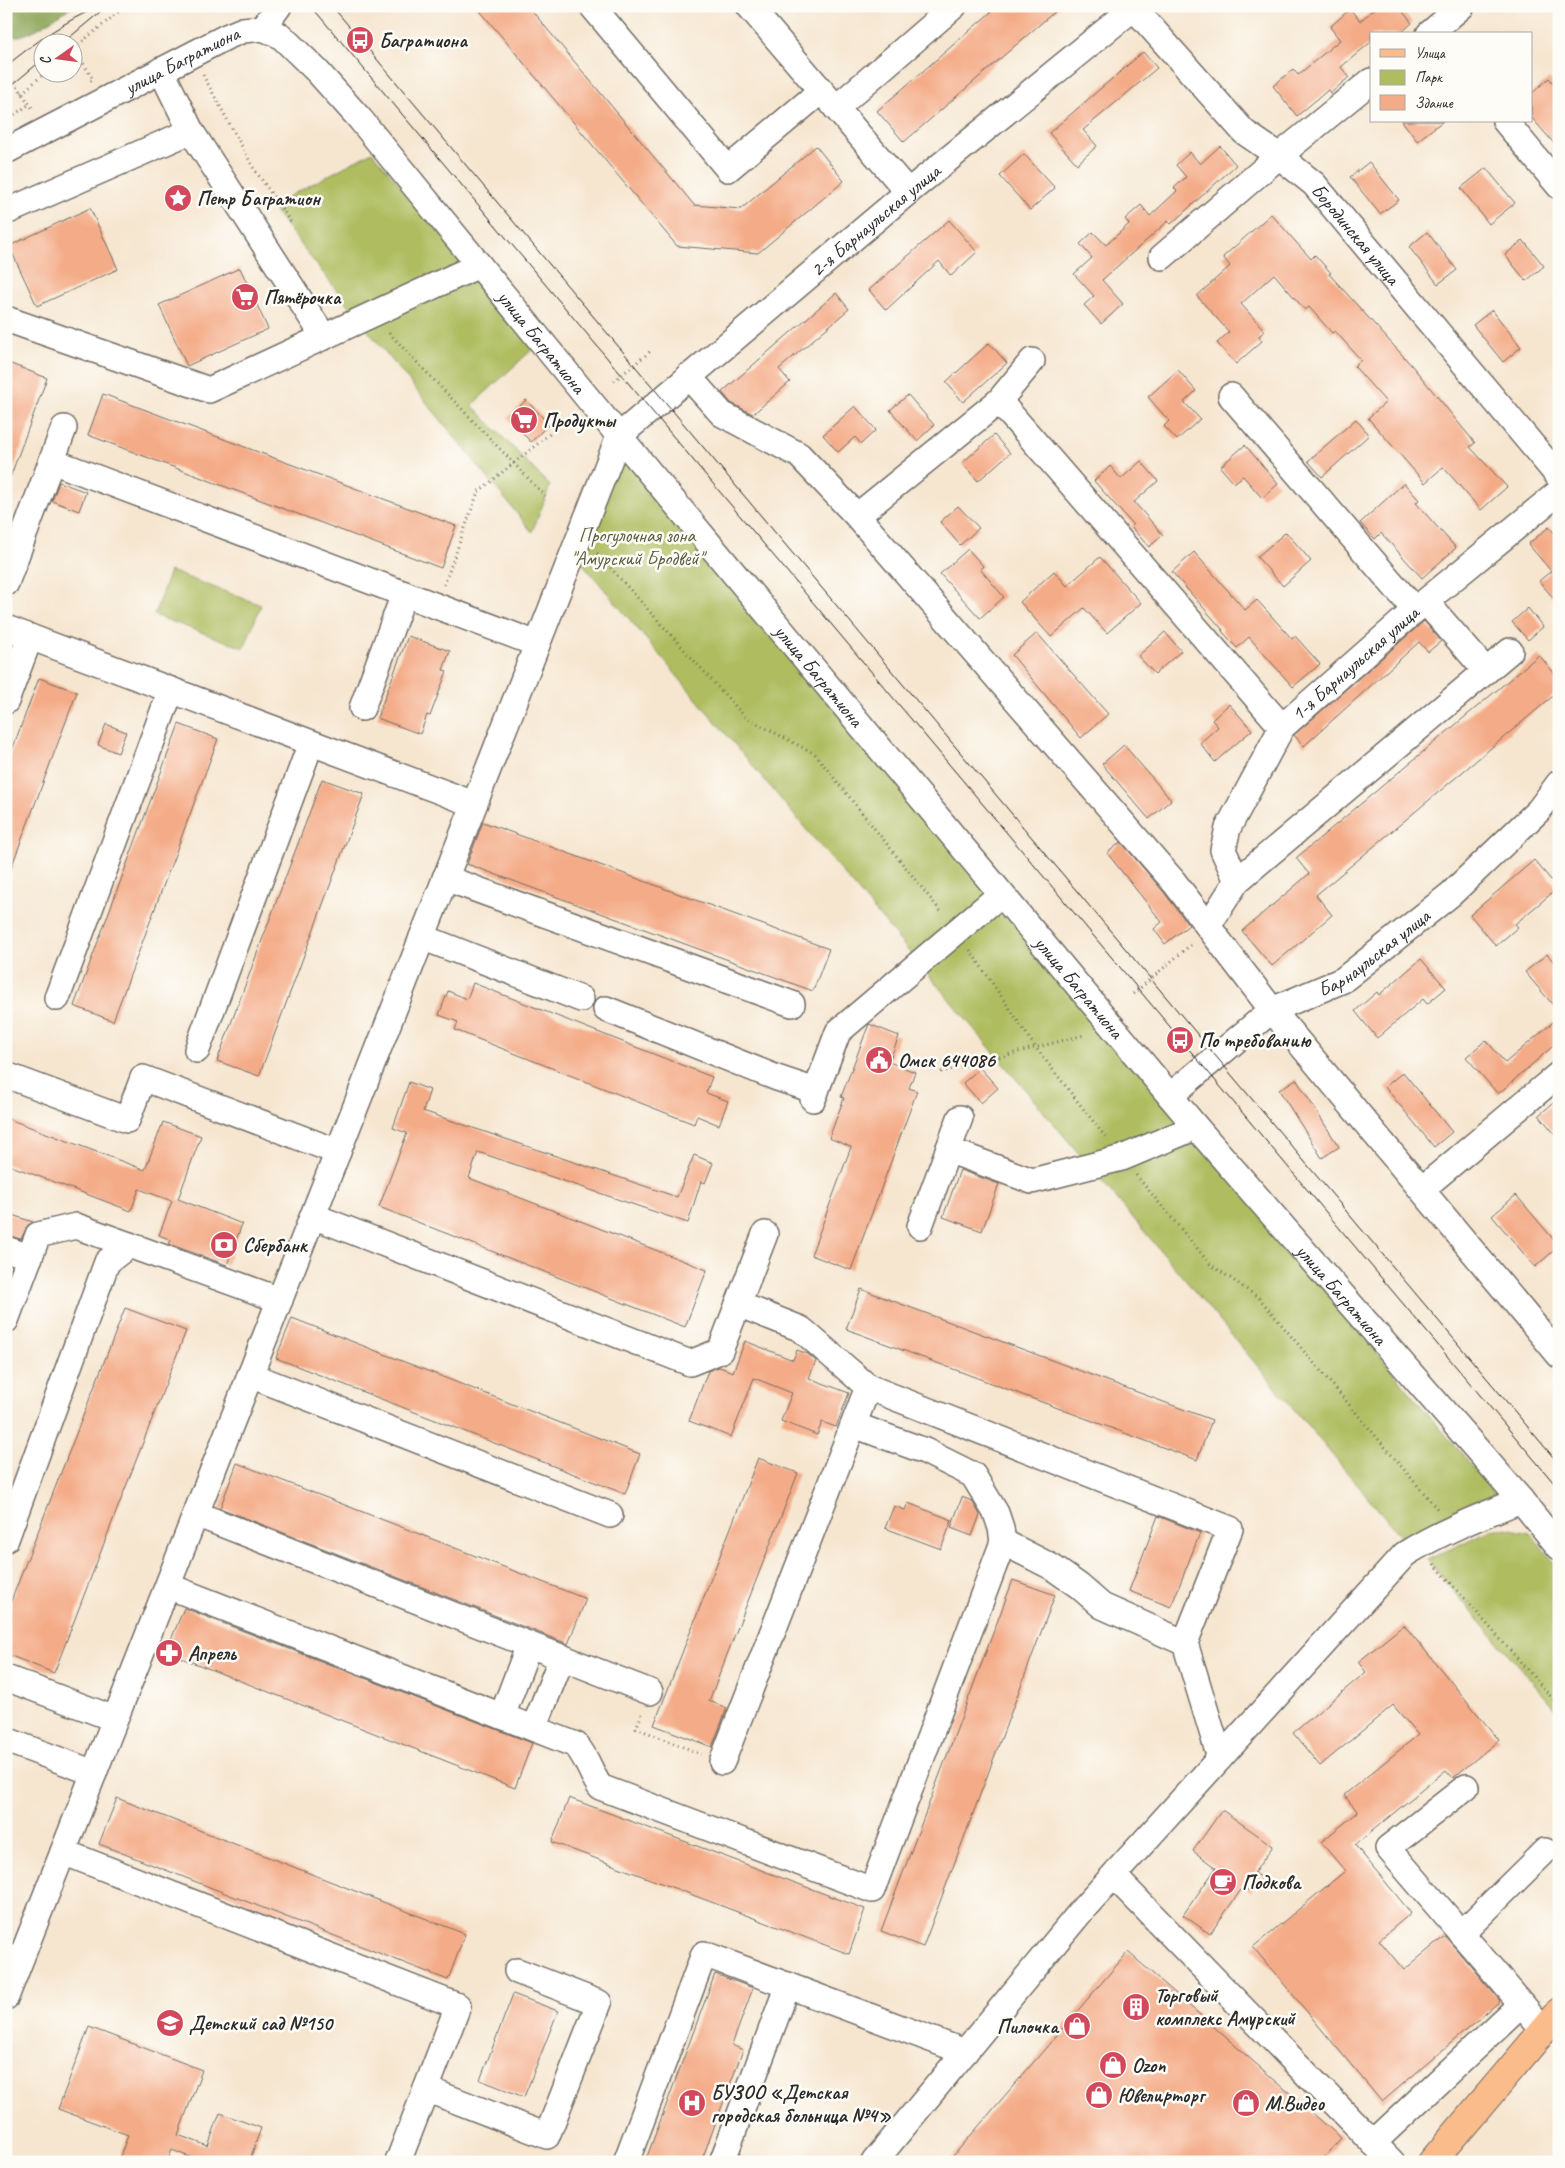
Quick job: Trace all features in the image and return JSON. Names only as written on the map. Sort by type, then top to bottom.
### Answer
[{"type":"main road","points":[[1432,2162],[1551,2021]]},
{"type":"street","points":[[262,28],[279,6]]},
{"type":"street","points":[[592,6],[728,169],[828,100],[954,6]]},
{"type":"street","points":[[749,6],[908,192]]},
{"type":"street","points":[[1432,32],[1462,6]]},
{"type":"street","name":"Бородинская улица","points":[[1135,7],[1244,132],[1280,156],[1314,184],[1559,477]]},
{"type":"street","name":"2-я Барнаульская улица","points":[[619,436],[908,192],[1135,7]]},
{"type":"street","name":"улица Багратиона","points":[[6,151],[234,33],[262,28],[281,36],[317,71],[360,119],[619,436],[1196,1127],[1521,1500],[1559,1547]]},
{"type":"street","points":[[161,70],[191,131],[324,336]]},
{"type":"street","points":[[1162,258],[1280,156],[1370,82]]},
{"type":"street","points":[[1506,122],[1559,186]]},
{"type":"street","points":[[6,212],[191,131]]},
{"type":"street","points":[[6,319],[209,390],[479,265]]},
{"type":"street","points":[[857,516],[999,401],[1032,361]]},
{"type":"street","points":[[688,376],[722,414],[799,455],[857,516],[1174,882],[1272,1010],[1559,1355]]},
{"type":"street","points":[[1231,396],[1420,606],[1486,671]]},
{"type":"street","points":[[999,401],[1282,727]]},
{"type":"street","points":[[6,583],[64,428]]},
{"type":"street","points":[[6,1997],[14,1955],[63,1852],[619,436]]},
{"type":"street","points":[[52,461],[537,644]]},
{"type":"street","name":"1-я Барнаульская улица","points":[[1237,881],[1224,850],[1228,828],[1282,727],[1420,606],[1559,492]]},
{"type":"street","points":[[362,708],[404,594]]},
{"type":"street","points":[[6,628],[474,804]]},
{"type":"street","points":[[6,701],[30,637]]},
{"type":"street","points":[[1210,927],[1237,881],[1510,651]]},
{"type":"street","points":[[57,998],[171,690]]},
{"type":"street","points":[[197,1050],[311,743]]},
{"type":"street","name":"Барнаульская улица","points":[[1170,1096],[1272,1010],[1343,980],[1451,894],[1538,810],[1559,783]]},
{"type":"street","points":[[445,878],[792,1004]]},
{"type":"street","points":[[606,1009],[749,1065],[814,1095],[838,1032],[1001,894]]},
{"type":"street","points":[[422,937],[581,999]]},
{"type":"street","points":[[1422,1189],[1559,1074]]},
{"type":"street","points":[[6,1075],[127,1120],[143,1078],[338,1152]]},
{"type":"street","points":[[920,1226],[960,1118]]},
{"type":"street","points":[[948,1150],[1032,1181],[1122,1158],[1196,1127]]},
{"type":"street","points":[[313,1216],[690,1363],[720,1351],[765,1234]]},
{"type":"street","points":[[6,1320],[38,1235],[76,1226],[280,1300]]},
{"type":"street","points":[[6,1539],[106,1262],[129,1245]]},
{"type":"street","points":[[6,1249],[30,1257]]},
{"type":"street","points":[[738,1304],[801,1328],[868,1387],[1230,1529],[1185,1643],[1220,1758]]},
{"type":"street","points":[[250,1374],[610,1515]]},
{"type":"street","points":[[722,1762],[868,1387]]},
{"type":"street","points":[[168,1586],[576,1745],[586,1758],[593,1776],[600,1787],[872,1890],[1003,1542],[996,1513],[973,1475],[925,1451],[854,1425]]},
{"type":"street","points":[[874,2162],[1083,1909],[1405,1554],[1445,1531],[1521,1500]]},
{"type":"street","points":[[196,1514],[650,1692]]},
{"type":"street","points":[[1003,1542],[1052,1567],[1079,1586],[1102,1606],[1185,1643]]},
{"type":"street","points":[[502,1716],[530,1645]]},
{"type":"street","points":[[534,1728],[562,1657]]},
{"type":"street","points":[[6,1678],[115,1719]]},
{"type":"street","points":[[6,1740],[94,1773]]},
{"type":"street","points":[[1466,1787],[1388,1848],[1521,2004],[1551,2021]]},
{"type":"street","points":[[1460,1934],[1545,1851]]},
{"type":"street","points":[[63,1852],[458,2006],[398,2162]]},
{"type":"street","points":[[1114,1876],[1392,2162]]},
{"type":"street","points":[[626,2162],[704,1954],[965,2052]]},
{"type":"street","points":[[426,2089],[547,2136],[599,2003],[517,1971]]},
{"type":"street","points":[[722,2162],[788,1985]]},
{"type":"street","points":[[1373,2143],[1521,2004]]},
{"type":"path","points":[[82,42],[126,6]]},
{"type":"path","points":[[82,62],[93,79],[85,84]]},
{"type":"path","points":[[201,71],[253,167],[292,224]]},
{"type":"path","points":[[6,76],[22,93],[35,112],[43,108]]},
{"type":"path","points":[[22,93],[35,82]]},
{"type":"path","points":[[6,120],[30,104]]},
{"type":"path","points":[[383,327],[545,496]]},
{"type":"path","points":[[614,381],[652,350]]},
{"type":"path","points":[[436,606],[478,492],[572,416]]},
{"type":"path","points":[[594,550],[745,717],[815,754],[958,932],[1036,1048],[1122,1158],[1210,1264],[1259,1298],[1441,1514]]},
{"type":"path","points":[[1133,994],[1210,927]]},
{"type":"path","points":[[940,1072],[1084,1035]]},
{"type":"path","points":[[1430,1560],[1559,1706]]},
{"type":"path","points":[[650,1692],[636,1728],[722,1762]]},
{"type":"green space","points":[[6,6],[75,6],[34,31],[16,37],[6,37]]},
{"type":"green space","name":"Прогулочная зона \"Амурский Бродвей\"","points":[[372,152],[536,346],[472,405],[550,486],[532,532],[369,332],[271,206]]},
{"type":"green space","name":"Прогулочная зона \"Амурский Бродвей\"","points":[[627,459],[637,465],[1494,1493],[1490,1504],[1408,1545],[567,545],[616,460]]},
{"type":"green space","points":[[170,571],[261,605],[244,648],[154,615]]},
{"type":"green space","points":[[1506,1528],[1530,1533],[1559,1568],[1559,1713],[1427,1560],[1490,1530]]},
{"type":"building","points":[[476,6],[528,6],[694,205],[741,209],[816,146],[844,181],[758,253],[677,246]]},
{"type":"building","points":[[998,6],[1061,6],[904,142],[877,111]]},
{"type":"building","points":[[1378,6],[1398,6],[1412,23],[1402,32],[1370,32],[1370,43],[1341,67],[1349,77],[1331,93],[1328,90],[1297,116],[1273,86],[1293,69],[1298,75],[1340,40],[1330,27],[1350,9],[1360,21]]},
{"type":"building","points":[[1143,52],[1157,68],[1083,130],[1097,146],[1077,164],[1049,133]]},
{"type":"building","points":[[1549,78],[1559,90],[1559,149],[1532,118],[1532,93]]},
{"type":"building","points":[[1403,122],[1442,122],[1417,141]]},
{"type":"building","points":[[1220,146],[1236,165],[1171,224],[1168,221],[1102,280],[1123,304],[1101,324],[1084,305],[1094,296],[1074,274],[1092,258],[1080,244],[1093,232],[1106,245],[1129,224],[1125,219],[1141,205],[1150,216],[1177,191],[1174,188],[1186,177],[1176,165],[1190,152],[1200,164]]},
{"type":"building","points":[[1024,154],[1055,188],[1030,210],[1000,176]]},
{"type":"building","points":[[1369,162],[1399,200],[1380,214],[1350,177]]},
{"type":"building","points":[[1486,168],[1515,203],[1489,224],[1461,188]]},
{"type":"building","points":[[90,208],[118,269],[37,306],[9,246]]},
{"type":"building","points":[[1271,214],[1311,259],[1315,255],[1331,273],[1329,274],[1413,367],[1475,443],[1470,447],[1507,487],[1481,510],[1443,467],[1425,483],[1368,418],[1386,402],[1354,366],[1361,360],[1335,331],[1332,333],[1309,307],[1305,310],[1274,274],[1241,304],[1265,331],[1259,336],[1262,341],[1236,364],[1217,343],[1229,332],[1197,296],[1230,266],[1223,257]]},
{"type":"building","points":[[949,220],[977,252],[951,276],[939,261],[886,310],[869,290]]},
{"type":"building","points":[[1427,232],[1457,270],[1438,284],[1409,247]]},
{"type":"building","points":[[1523,240],[1544,266],[1526,281],[1505,255]]},
{"type":"building","points":[[240,268],[268,329],[187,366],[159,305]]},
{"type":"building","points":[[836,293],[849,309],[779,369],[790,382],[753,414],[731,403],[722,392]]},
{"type":"building","points":[[1492,310],[1521,347],[1503,362],[1473,325]]},
{"type":"building","points":[[989,343],[1007,363],[963,402],[946,382]]},
{"type":"building","points":[[6,362],[47,378],[8,483],[6,483]]},
{"type":"building","points":[[1178,370],[1196,391],[1184,402],[1200,419],[1177,440],[1164,426],[1169,421],[1148,397]]},
{"type":"building","points":[[103,394],[456,526],[441,568],[88,435]]},
{"type":"building","points":[[908,395],[934,425],[917,441],[890,410]]},
{"type":"building","points":[[526,400],[549,424],[531,442],[508,418]]},
{"type":"building","points":[[855,406],[876,430],[861,444],[855,437],[838,452],[823,435]]},
{"type":"building","points":[[1356,419],[1369,435],[1322,477],[1308,461]]},
{"type":"building","points":[[994,435],[1010,453],[978,481],[962,463]]},
{"type":"building","points":[[1245,445],[1278,484],[1262,498],[1243,476],[1234,483],[1220,467]]},
{"type":"building","points":[[1141,461],[1158,481],[1134,502],[1163,535],[1149,547],[1131,527],[1133,525],[1094,481],[1110,466],[1121,479]]},
{"type":"building","points":[[59,482],[86,492],[79,511],[52,501]]},
{"type":"building","points":[[1404,483],[1419,500],[1416,503],[1456,548],[1422,578],[1381,533],[1375,539],[1360,523]]},
{"type":"building","points":[[958,506],[979,528],[960,545],[940,522]]},
{"type":"building","points":[[1549,527],[1559,538],[1559,605],[1539,581],[1551,571],[1528,544]]},
{"type":"building","points":[[1286,532],[1311,561],[1283,586],[1257,557]]},
{"type":"building","points":[[968,549],[983,566],[980,569],[1004,597],[980,618],[940,574]]},
{"type":"building","points":[[1194,552],[1245,610],[1257,600],[1292,639],[1295,636],[1320,664],[1293,687],[1249,637],[1237,648],[1172,572]]},
{"type":"building","points":[[1100,557],[1141,603],[1107,633],[1084,608],[1051,637],[1020,602],[1054,571],[1067,586]]},
{"type":"building","points":[[1528,608],[1543,627],[1528,640],[1512,622]]},
{"type":"building","points":[[1424,621],[1441,641],[1428,652],[1419,642],[1304,746],[1294,735]]},
{"type":"building","points":[[1165,632],[1181,651],[1155,674],[1138,656]]},
{"type":"building","points":[[1037,633],[1108,714],[1081,738],[1012,655]]},
{"type":"building","points":[[408,636],[450,651],[443,670],[447,671],[430,716],[427,715],[420,734],[377,718]]},
{"type":"building","points":[[1539,655],[1559,679],[1559,691],[1316,895],[1332,915],[1272,966],[1242,931],[1309,874],[1296,858]]},
{"type":"building","points":[[39,678],[77,692],[8,876],[6,876],[6,766]]},
{"type":"building","points":[[1229,704],[1252,730],[1215,762],[1200,743],[1218,727],[1212,720]]},
{"type":"building","points":[[106,724],[126,732],[118,753],[98,745]]},
{"type":"building","points":[[179,724],[218,739],[113,1021],[74,1006]]},
{"type":"building","points":[[1124,745],[1171,800],[1149,819],[1102,764]]},
{"type":"building","points":[[322,779],[364,794],[259,1076],[217,1061]]},
{"type":"building","points":[[483,822],[829,949],[813,991],[467,864]]},
{"type":"building","points":[[1121,842],[1189,925],[1165,944],[1154,929],[1162,922],[1107,853]]},
{"type":"building","points":[[1534,860],[1558,888],[1515,924],[1518,927],[1496,946],[1470,915]]},
{"type":"building","points":[[1547,954],[1559,968],[1559,1012],[1525,972]]},
{"type":"building","points":[[1421,959],[1446,988],[1427,1004],[1423,999],[1377,1038],[1355,1011],[1377,992],[1379,995]]},
{"type":"building","points":[[473,983],[712,1077],[706,1093],[728,1101],[719,1125],[697,1116],[694,1124],[455,1030],[458,1022],[439,1015],[448,991],[467,999]]},
{"type":"building","points":[[1559,1017],[1559,1041],[1498,1094],[1466,1057],[1486,1040],[1505,1063]]},
{"type":"building","points":[[869,1024],[899,1036],[889,1062],[915,1072],[909,1088],[917,1091],[851,1270],[811,1255],[851,1147],[829,1138],[844,1098],[841,1097]]},
{"type":"building","points":[[980,1068],[998,1088],[981,1103],[963,1083]]},
{"type":"building","points":[[1403,1072],[1452,1132],[1434,1147],[1385,1087]]},
{"type":"building","points":[[1296,1079],[1339,1147],[1322,1158],[1279,1090]]},
{"type":"building","points":[[409,1082],[430,1090],[423,1111],[677,1197],[694,1155],[713,1163],[705,1183],[701,1181],[688,1223],[478,1152],[469,1178],[707,1270],[685,1327],[379,1207],[407,1133],[393,1128]]},
{"type":"building","points":[[1559,1098],[1559,1139],[1539,1115]]},
{"type":"building","points":[[6,1118],[145,1170],[163,1122],[201,1136],[178,1199],[242,1224],[227,1265],[169,1244],[171,1240],[159,1235],[172,1201],[139,1189],[131,1211],[6,1164]]},
{"type":"building","points":[[960,1170],[999,1184],[982,1231],[943,1217]]},
{"type":"building","points":[[1516,1195],[1559,1246],[1535,1267],[1492,1216]]},
{"type":"building","points":[[6,1213],[33,1222],[28,1225],[21,1239],[6,1235]]},
{"type":"building","points":[[861,1289],[1212,1420],[1197,1460],[846,1329]]},
{"type":"building","points":[[125,1308],[186,1331],[54,1673],[6,1654],[6,1614]]},
{"type":"building","points":[[292,1318],[640,1454],[625,1494],[276,1358]]},
{"type":"building","points":[[745,1341],[793,1360],[797,1350],[808,1354],[816,1361],[809,1378],[849,1393],[836,1427],[822,1422],[817,1435],[781,1421],[792,1393],[754,1378],[731,1437],[689,1421],[708,1371],[719,1367],[733,1372]]},
{"type":"building","points":[[758,1458],[798,1473],[709,1701],[727,1708],[712,1747],[654,1725]]},
{"type":"building","points":[[237,1463],[586,1599],[568,1644],[220,1508]]},
{"type":"building","points":[[962,1497],[972,1501],[980,1515],[972,1536],[951,1528]]},
{"type":"building","points":[[908,1503],[952,1520],[941,1549],[885,1528],[894,1506],[905,1510]]},
{"type":"building","points":[[1158,1516],[1200,1533],[1171,1607],[1129,1591]]},
{"type":"building","points":[[1013,1580],[1055,1595],[923,1947],[881,1931]]},
{"type":"building","points":[[184,1608],[532,1743],[515,1788],[166,1652]]},
{"type":"building","points":[[1404,1625],[1499,1740],[1453,1778],[1446,1770],[1355,1845],[1411,1913],[1379,1940],[1404,1970],[1445,1936],[1500,2001],[1382,2102],[1253,1947],[1345,1871],[1321,1842],[1358,1812],[1344,1795],[1418,1735],[1393,1705],[1320,1766],[1293,1733],[1366,1672],[1358,1662]]},
{"type":"building","points":[[117,1798],[465,1934],[448,1980],[99,1844]]},
{"type":"building","points":[[569,1798],[865,1909],[849,1954],[552,1842]]},
{"type":"building","points":[[1222,1810],[1273,1846],[1254,1873],[1261,1878],[1251,1892],[1243,1887],[1210,1934],[1183,1915],[1216,1868],[1193,1851]]},
{"type":"building","name":"Торговый комплекс Амурский","points":[[1128,1952],[1341,2138],[1321,2162],[948,2162]]},
{"type":"building","points":[[715,1974],[753,1988],[732,2045],[743,2050],[701,2162],[645,2162]]},
{"type":"building","points":[[513,1994],[558,2011],[524,2097],[480,2080]]},
{"type":"building","points":[[89,2027],[202,2070],[178,2135],[208,2146],[220,2113],[261,2128],[249,2162],[202,2162],[172,2150],[167,2162],[118,2162],[128,2135],[58,2109]]},
{"type":"tram line","points":[[6,66],[74,18],[100,6]]},
{"type":"tram line","points":[[311,6],[1559,1489]]},
{"type":"tram line","points":[[332,6],[1559,1464]]},
{"type":"tram line","points":[[76,32],[106,7]]},
{"type":"tram line","points":[[6,90],[32,68]]},
{"type":"place","name":"Багратиона","points":[[360,40]]},
{"type":"place","name":"Петр Багратион","points":[[178,198]]},
{"type":"place","name":"Пятёрочка","points":[[245,297]]},
{"type":"place","name":"Продукты","points":[[524,420]]},
{"type":"place","name":"По требованию","points":[[1180,1040]]},
{"type":"place","name":"Омск 644086","points":[[879,1060]]},
{"type":"place","name":"Сбербанк","points":[[224,1245]]},
{"type":"place","name":"Апрель","points":[[169,1653]]},
{"type":"place","name":"Подкова","points":[[1223,1882]]},
{"type":"place","name":"Торговый комплекс Амурский","points":[[1136,2007]]},
{"type":"place","name":"Детский сад №150","points":[[170,2023]]},
{"type":"place","name":"Пилочка","points":[[1077,2026]]},
{"type":"place","name":"Ozon","points":[[1113,2065]]},
{"type":"place","name":"Ювелирторг","points":[[1099,2095]]},
{"type":"place","name":"БУЗОО «Детская городская больница №4»","points":[[692,2103]]},
{"type":"place","name":"М.Видео","points":[[1246,2103]]}]
